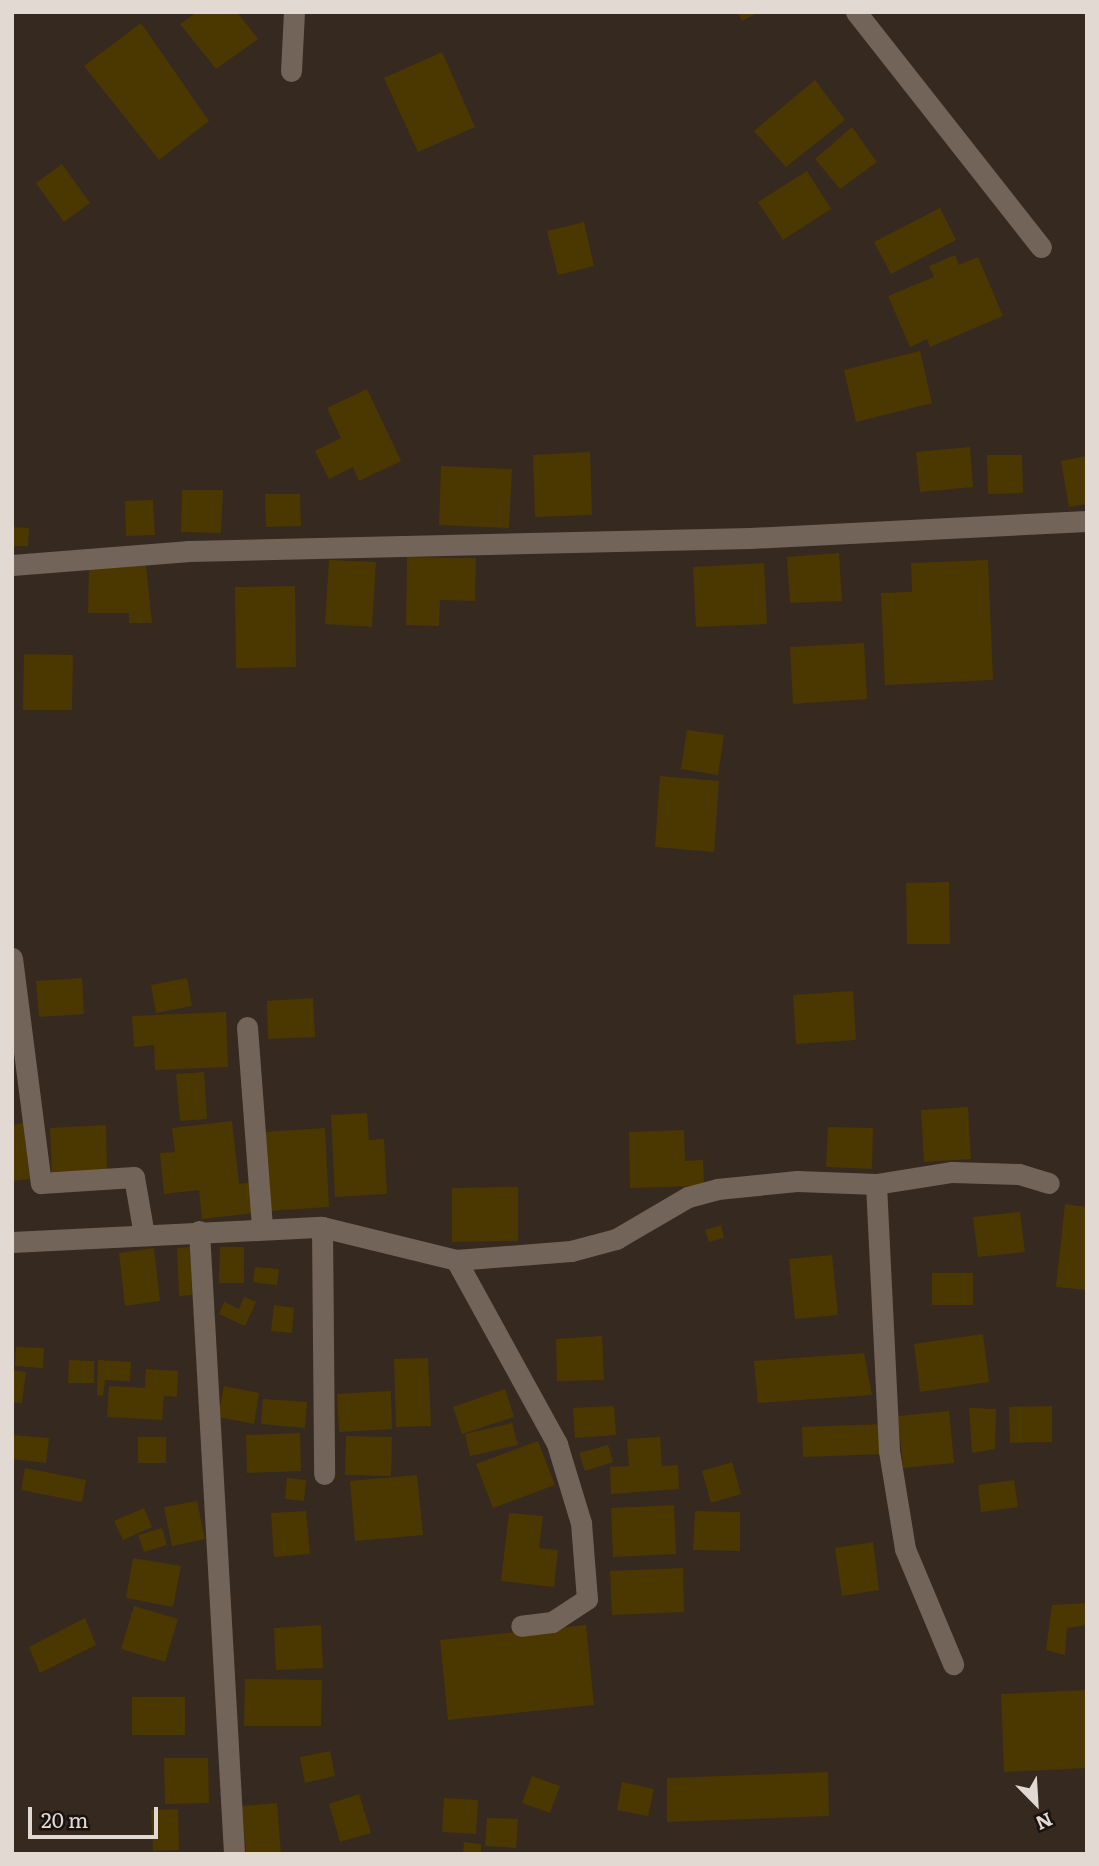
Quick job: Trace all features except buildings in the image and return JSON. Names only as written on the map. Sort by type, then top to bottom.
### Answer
[{"type":"street","points":[[291,71],[294,12]]},
{"type":"street","points":[[856,12],[1041,247]]},
{"type":"street","points":[[12,565],[189,551],[750,538],[1087,521]]},
{"type":"street","points":[[12,958],[41,1184],[134,1177],[144,1235]]},
{"type":"street","points":[[247,1027],[262,1226]]},
{"type":"street","points":[[12,1241],[262,1226],[322,1227],[456,1260],[594,1245],[638,1228],[688,1196],[717,1189],[797,1181],[876,1184],[952,1172],[1019,1174],[1049,1183]]},
{"type":"street","points":[[876,1184],[889,1451],[905,1549],[953,1664]]},
{"type":"street","points":[[322,1227],[324,1474]]},
{"type":"street","points":[[199,1231],[234,1854]]},
{"type":"street","points":[[456,1260],[557,1444],[581,1523],[590,1574],[587,1599],[552,1622],[521,1626]]}]
